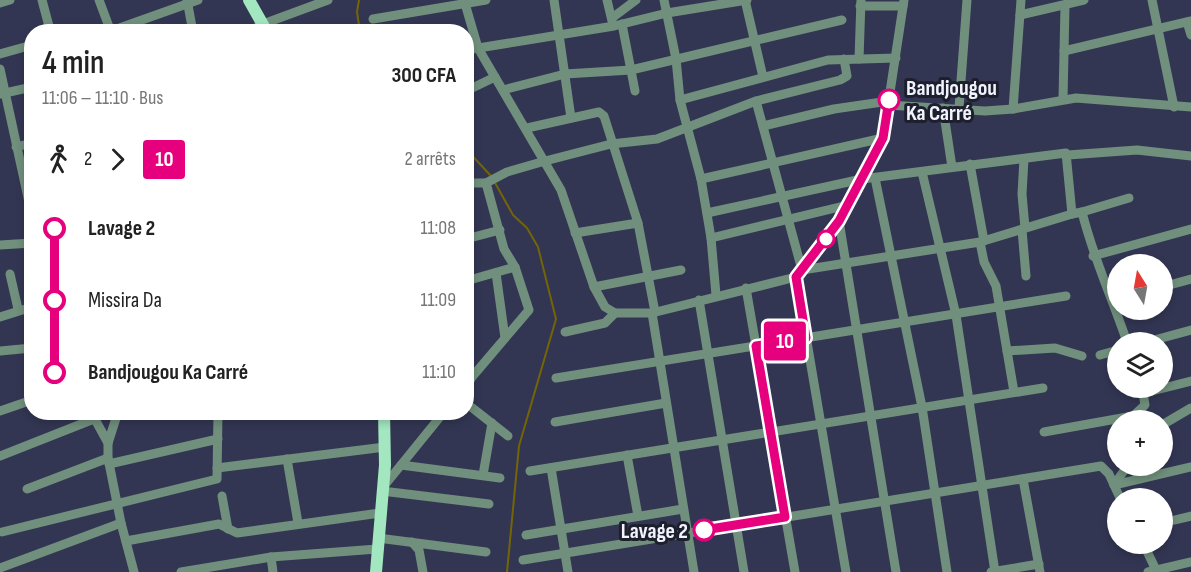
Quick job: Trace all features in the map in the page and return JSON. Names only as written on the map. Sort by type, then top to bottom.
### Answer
[{"type":"main road","points":[[242,0],[259,24]]},
{"type":"main road","points":[[249,0],[260,24]]},
{"type":"main road","points":[[377,420],[381,447]]},
{"type":"main road","points":[[376,572],[382,489],[383,420]]},
{"type":"street","points":[[0,3],[10,0]]},
{"type":"street","points":[[42,0],[48,24]]},
{"type":"street","points":[[99,0],[108,24]]},
{"type":"street","points":[[129,24],[198,0]]},
{"type":"street","points":[[271,24],[328,0]]},
{"type":"street","points":[[373,19],[486,0]]},
{"type":"street","points":[[554,0],[571,118]]},
{"type":"street","points":[[607,0],[631,70],[635,91]]},
{"type":"street","points":[[616,23],[636,0]]},
{"type":"street","points":[[664,0],[676,59],[680,100],[701,179],[711,238],[717,295]]},
{"type":"street","points":[[474,49],[559,36],[667,13],[746,0],[763,76]]},
{"type":"street","points":[[959,108],[967,0]]},
{"type":"street","points":[[1012,109],[1021,0]]},
{"type":"street","points":[[1020,15],[1084,0]]},
{"type":"street","points":[[1152,0],[1174,107]]},
{"type":"street","points":[[187,2],[191,24]]},
{"type":"street","points":[[465,3],[471,24]]},
{"type":"street","points":[[799,273],[839,221],[883,138],[904,3],[860,3],[859,58]]},
{"type":"street","points":[[1063,99],[1065,6]]},
{"type":"street","points":[[503,90],[565,74],[631,70],[842,20]]},
{"type":"street","points":[[1064,51],[1189,21],[1191,35]]},
{"type":"street","points":[[474,34],[478,48],[527,128],[561,190],[594,287],[605,308],[615,313],[653,312],[799,273],[846,263],[982,242],[1129,198]]},
{"type":"street","points":[[0,54],[24,47]]},
{"type":"street","points":[[680,100],[828,60],[896,58]]},
{"type":"street","points":[[474,183],[486,183],[507,172],[611,144],[657,139],[756,101],[846,78],[844,59]]},
{"type":"street","points":[[0,69],[2,94],[24,182]]},
{"type":"street","points":[[474,87],[495,77]]},
{"type":"street","points":[[2,94],[24,89]]},
{"type":"street","points":[[763,126],[834,110],[889,103],[985,111],[1012,109],[1063,99],[1098,98],[1191,107]]},
{"type":"street","points":[[756,101],[789,222],[799,273],[806,338],[846,572]]},
{"type":"street","points":[[943,108],[952,167]]},
{"type":"street","points":[[527,128],[601,113],[606,122],[611,144],[638,223],[694,572]]},
{"type":"street","points":[[701,179],[883,138]]},
{"type":"street","points":[[16,147],[24,145]]},
{"type":"street","points":[[1068,156],[1137,150],[1191,156]]},
{"type":"street","points":[[707,213],[862,179],[1064,152],[1068,156],[1077,213],[1093,256],[1107,285]]},
{"type":"street","points":[[1024,159],[1022,194],[1026,276]]},
{"type":"street","points":[[970,164],[984,262],[996,286],[1014,392]]},
{"type":"street","points":[[922,172],[956,315],[993,572],[1040,568],[1023,479]]},
{"type":"street","points":[[875,178],[922,407],[947,572]]},
{"type":"street","points":[[474,376],[529,310],[515,267],[504,249],[486,183]]},
{"type":"street","points":[[711,238],[789,222],[848,205]]},
{"type":"street","points":[[839,221],[896,572]]},
{"type":"street","points":[[575,233],[638,223]]},
{"type":"street","points":[[1093,256],[1191,229]]},
{"type":"street","points":[[474,237],[500,230]]},
{"type":"street","points":[[0,245],[24,244]]},
{"type":"street","points":[[474,279],[515,267]]},
{"type":"street","points":[[594,287],[681,270]]},
{"type":"street","points":[[496,273],[506,338]]},
{"type":"street","points":[[10,274],[18,309]]},
{"type":"street","points":[[1173,284],[1191,279]]},
{"type":"street","points":[[746,288],[795,572]]},
{"type":"street","points":[[556,378],[1066,296]]},
{"type":"street","points":[[699,300],[744,572]]},
{"type":"street","points":[[0,317],[24,308]]},
{"type":"street","points":[[565,332],[605,323],[615,313]]},
{"type":"street","points":[[1173,335],[1191,330]]},
{"type":"street","points":[[1007,351],[1055,348],[1082,356]]},
{"type":"street","points":[[0,351],[24,349]]},
{"type":"street","points":[[1100,355],[1107,353]]},
{"type":"street","points":[[1173,384],[1191,381]]},
{"type":"street","points":[[530,471],[1043,388]]},
{"type":"street","points":[[1044,432],[1133,416],[1145,405],[1144,398]]},
{"type":"street","points":[[0,411],[24,403]]},
{"type":"street","points":[[555,422],[666,403]]},
{"type":"street","points":[[1173,418],[1191,408]]},
{"type":"street","points":[[474,409],[508,436]]},
{"type":"street","points":[[0,456],[84,420]]},
{"type":"street","points":[[95,420],[108,443]]},
{"type":"street","points":[[115,420],[108,443],[109,461],[121,523],[134,572]]},
{"type":"street","points":[[2,532],[217,479],[218,420]]},
{"type":"street","points":[[382,489],[438,420]]},
{"type":"street","points":[[483,475],[492,423]]},
{"type":"street","points":[[27,489],[109,461],[218,439]]},
{"type":"street","points":[[217,468],[381,447]]},
{"type":"street","points":[[627,455],[638,516]]},
{"type":"street","points":[[286,459],[297,523]]},
{"type":"street","points":[[402,465],[500,478]]},
{"type":"street","points":[[523,560],[1101,466],[1106,468],[1116,488]]},
{"type":"street","points":[[1114,484],[1191,467]]},
{"type":"street","points":[[550,468],[568,572]]},
{"type":"street","points":[[1114,484],[1120,476]]},
{"type":"street","points":[[382,489],[489,504]]},
{"type":"street","points":[[222,496],[228,529]]},
{"type":"street","points":[[526,535],[683,509]]},
{"type":"street","points":[[126,541],[219,524],[237,533],[380,513]]},
{"type":"street","points":[[1173,520],[1191,516]]},
{"type":"street","points":[[0,568],[121,523]]},
{"type":"street","points":[[412,542],[419,550],[423,572]]},
{"type":"street","points":[[181,572],[271,557],[378,544],[412,542],[486,552]]},
{"type":"street","points":[[1146,554],[1151,571],[1191,562]]},
{"type":"street","points":[[271,557],[273,572]]},
{"type":"waterway","points":[[359,0],[357,12],[359,24]]},
{"type":"waterway","points":[[474,158],[491,176]]},
{"type":"waterway","points":[[494,181],[513,215],[527,228],[538,247],[556,319],[519,446],[507,572]]},
{"type":"bus line","name":"10","points":[[704,530],[785,517],[756,346],[806,338],[796,277],[839,221],[883,138],[889,100]]},
{"type":"place","name":"Bandjougou Ka Carré","points":[[889,100]]},
{"type":"place","name":"Lavage 2","points":[[704,530]]}]
